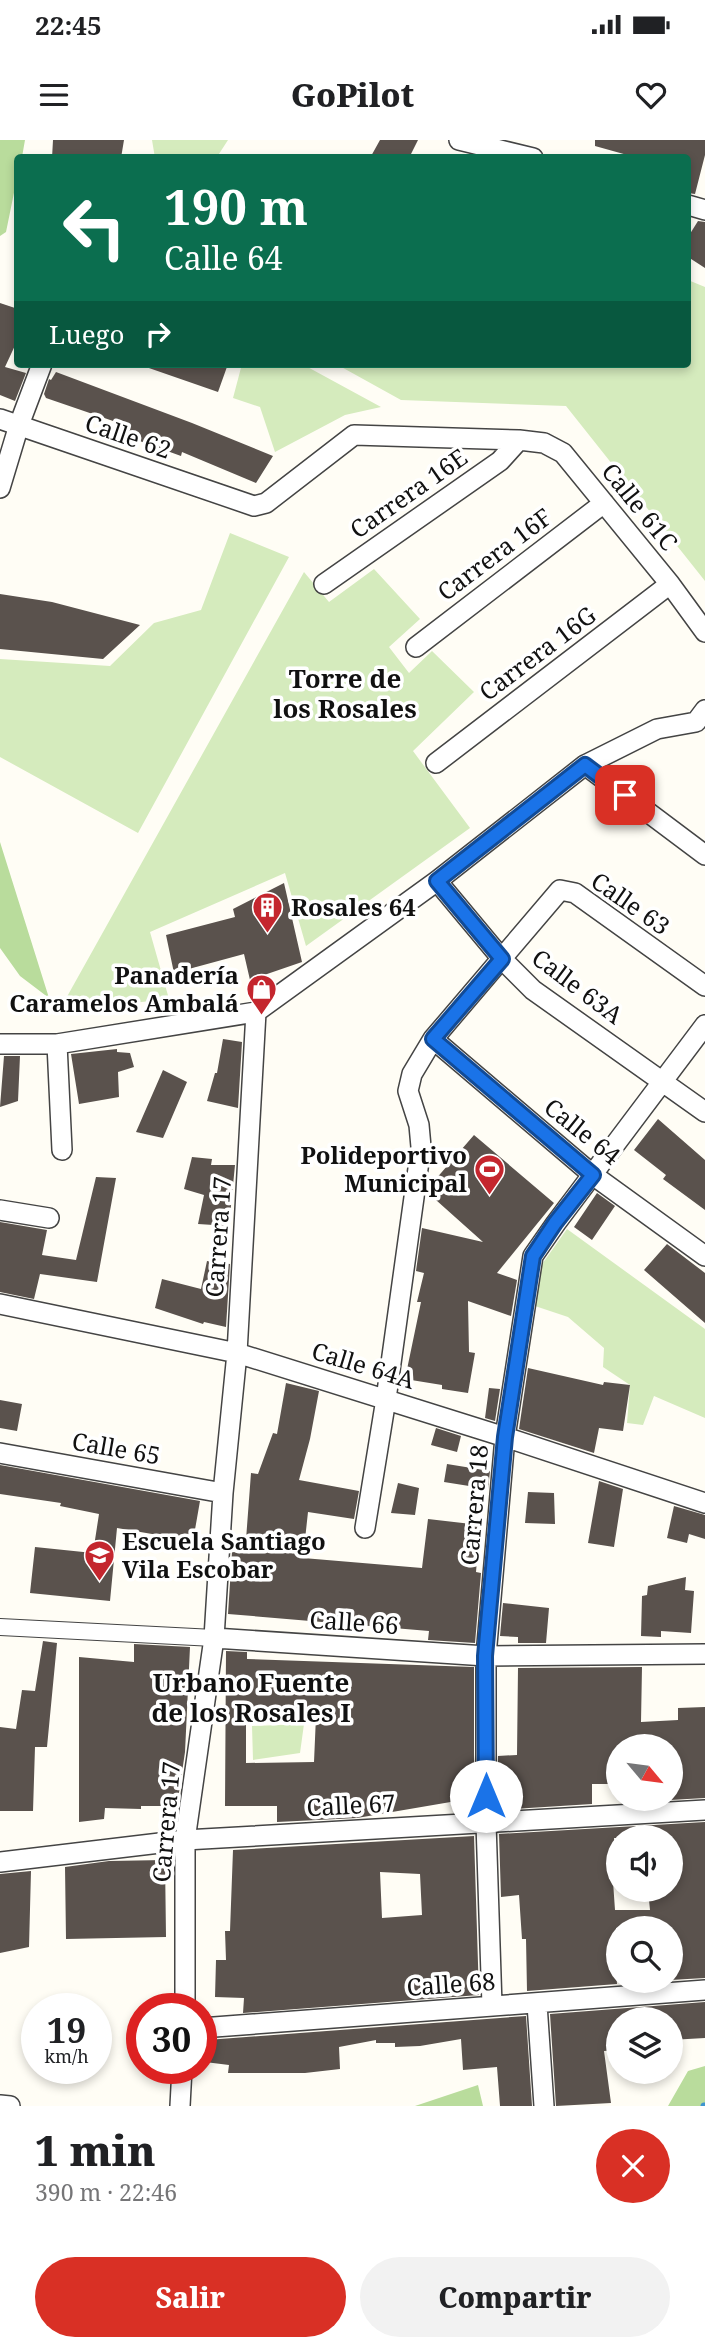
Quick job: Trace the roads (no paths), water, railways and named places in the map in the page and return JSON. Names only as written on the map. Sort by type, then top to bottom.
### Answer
[{"type":"street","points":[[459,140],[517,154]]},
{"type":"street","points":[[0,488],[9,422],[40,368]]},
{"type":"street","name":"Calle 62","points":[[9,422],[254,506],[266,502],[354,435]]},
{"type":"street","name":"Calle 61C","points":[[354,435],[519,440],[544,443],[563,453],[670,584],[705,632]]},
{"type":"street","name":"Carrera 16E","points":[[324,584],[500,461],[519,440]]},
{"type":"street","name":"Carrera 16F","points":[[416,647],[604,503]]},
{"type":"street","name":"Carrera 16G","points":[[436,763],[670,584]]},
{"type":"street","points":[[0,1044],[57,1044],[256,1012],[437,881],[585,765],[657,729],[702,719]]},
{"type":"street","points":[[585,765],[705,855]]},
{"type":"street","name":"Calle 63A","points":[[437,881],[502,959],[533,990],[705,1112]]},
{"type":"street","name":"Calle 63","points":[[502,959],[560,890],[575,893],[705,986]]},
{"type":"street","points":[[365,1528],[421,1147],[419,1125],[408,1091],[412,1074],[433,1039],[502,959]]},
{"type":"street","name":"Carrera 17","points":[[185,1993],[185,1840],[214,1638],[223,1493],[237,1353],[256,1012]]},
{"type":"street","name":"Carrera 18","points":[[492,2006],[486,1823],[485,1656],[505,1437],[533,1256],[705,1025]]},
{"type":"street","name":"Calle 64","points":[[433,1039],[593,1175],[705,1256]]},
{"type":"street","points":[[57,1044],[62,1150]]},
{"type":"street","points":[[0,1210],[48,1218]]},
{"type":"street","name":"Calle 64A","points":[[0,1304],[237,1353],[705,1503]]},
{"type":"street","name":"Calle 65","points":[[0,1453],[223,1493]]},
{"type":"street","name":"Calle 66","points":[[0,1627],[485,1656],[705,1654]]},
{"type":"street","name":"Calle 67","points":[[0,1862],[185,1840],[705,1811]]},
{"type":"street","name":"Calle 68","points":[[217,2027],[705,1990]]},
{"type":"street","points":[[537,2004],[544,2106]]},
{"type":"street","points":[[180,2106],[181,2084]]},
{"type":"street","points":[[0,2105],[10,2106]]},
{"type":"place","name":"Rosales 64","points":[[268,935]]},
{"type":"place","name":"Panadería Caramelos Ambalá","points":[[262,1017]]},
{"type":"place","name":"Polideportivo Municipal","points":[[490,1197]]},
{"type":"place","name":"Escuela Santiago Vila Escobar","points":[[99,1583]]},
{"type":"district","name":"Torre de los Rosales","points":[[345,694]]},
{"type":"district","name":"Urbano Fuente de los Rosales I","points":[[251,1698]]}]
